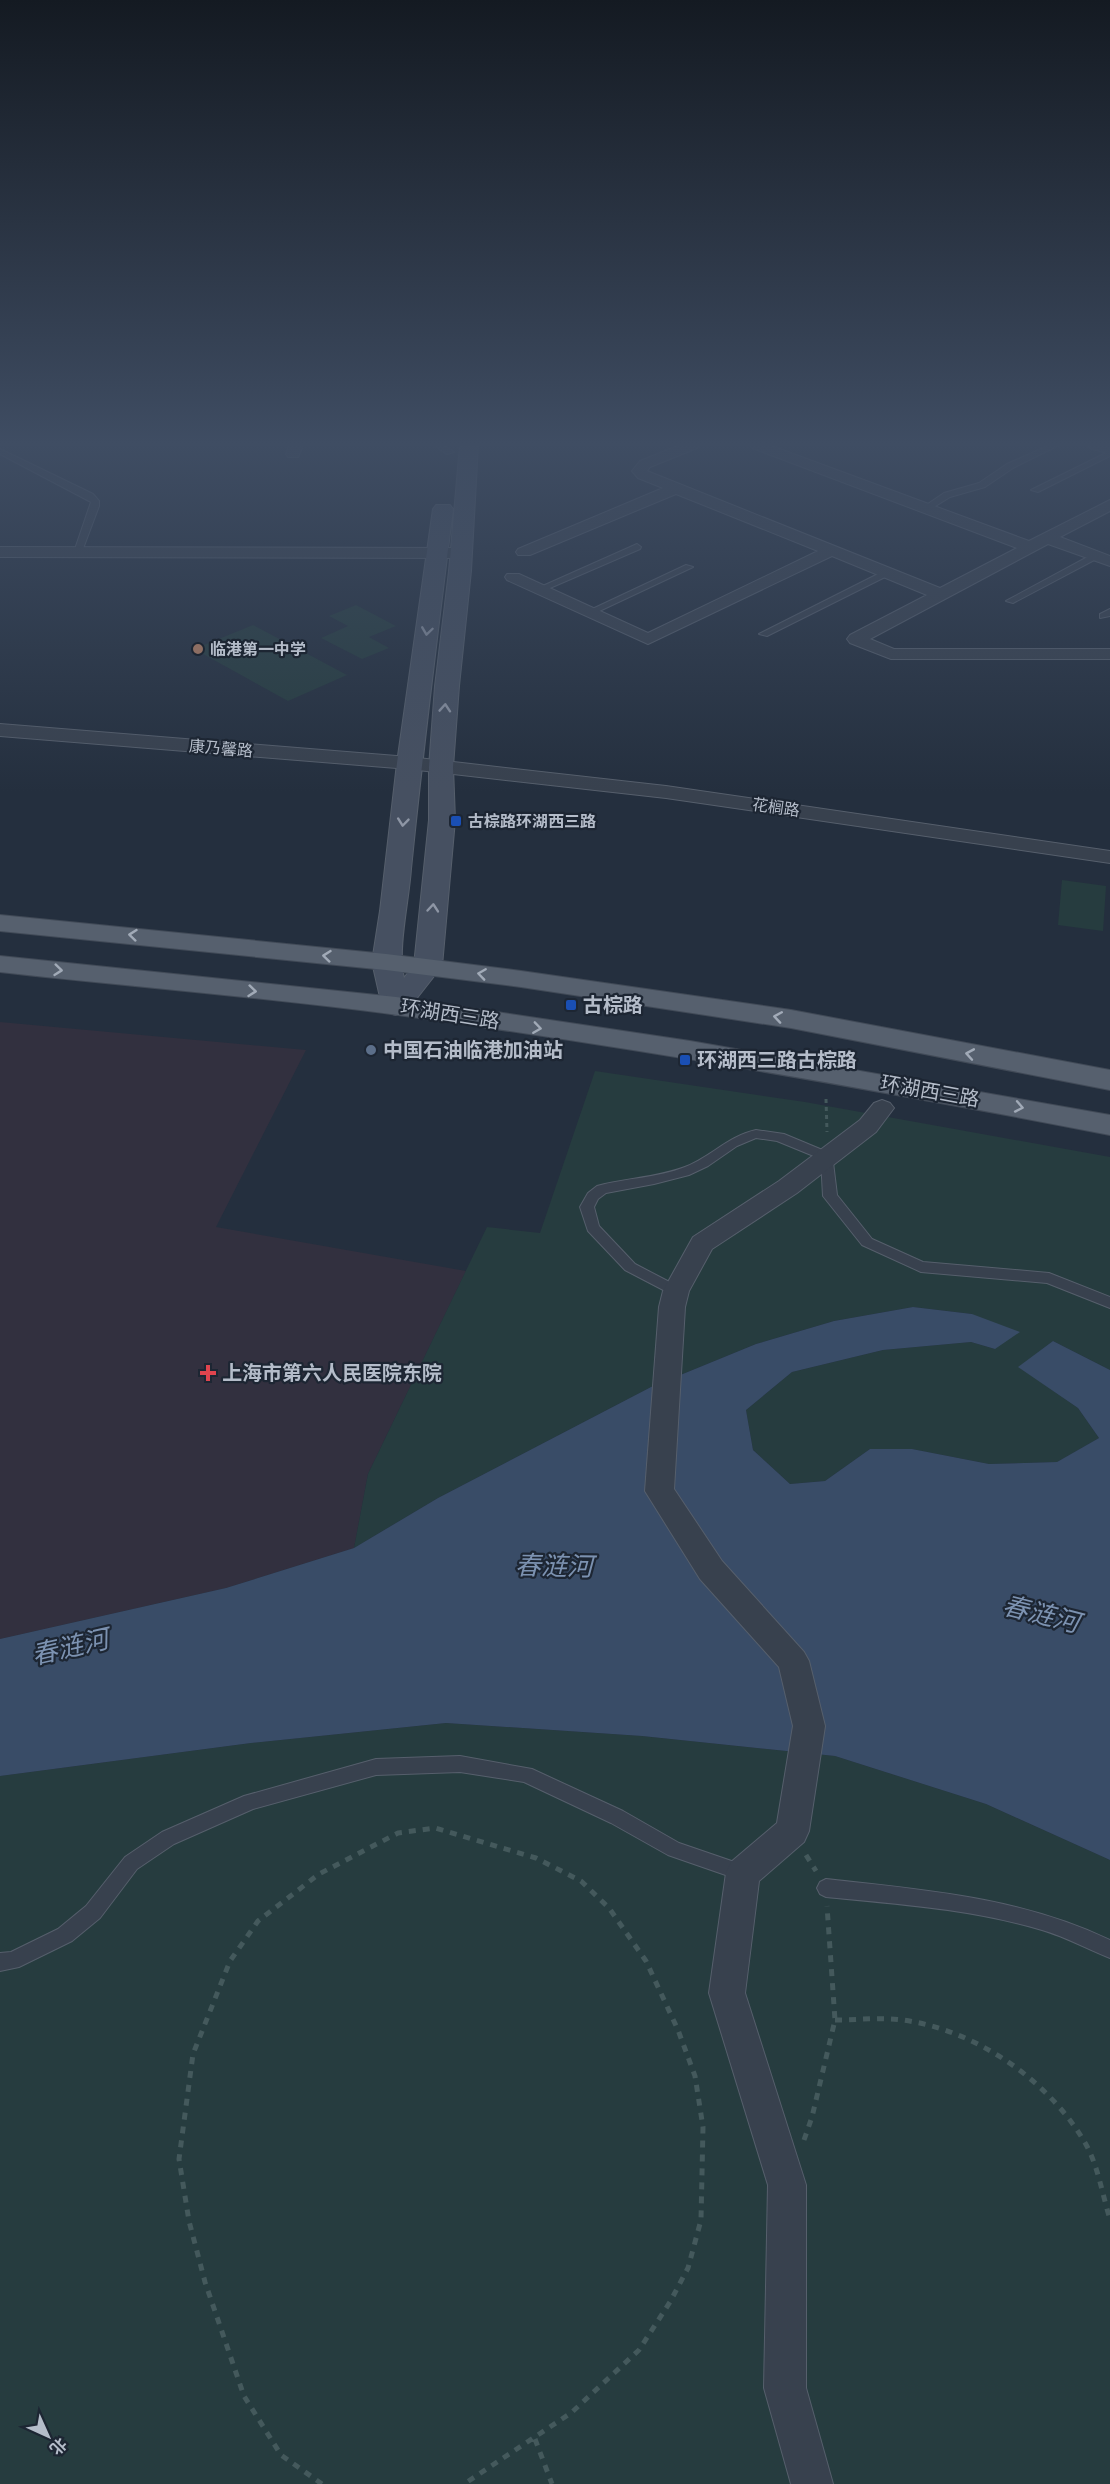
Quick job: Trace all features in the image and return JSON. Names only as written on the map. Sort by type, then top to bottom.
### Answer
[{"type":"main road","points":[[0,923],[428,966],[791,1019],[836,1030],[1110,1080]]},
{"type":"main road","name":"环湖西三路","points":[[0,964],[396,1006],[702,1052],[1110,1125]]},
{"type":"street","points":[[396,1006],[386,962],[394,911],[409,764],[437,561]]},
{"type":"street","points":[[396,1006],[428,966],[442,820],[441,767],[447,686],[460,561]]},
{"type":"street","points":[[513,577],[648,639],[810,561]]},
{"type":"street","points":[[856,561],[940,594]]},
{"type":"street","points":[[1003,561],[856,639],[891,654],[1110,654]]},
{"type":"street","name":"康乃馨路","points":[[0,730],[441,767]]},
{"type":"street","name":"花榈路","points":[[441,767],[666,792],[1110,857]]},
{"type":"street","points":[[812,2484],[785,2388],[787,2185],[727,1993],[743,1873],[794,1821],[809,1726],[793,1661],[711,1570],[659,1491],[674,1299],[702,1243],[788,1187],[868,1126],[882,1108]]},
{"type":"lane","points":[[540,589],[605,561]]},
{"type":"lane","points":[[1010,601],[1097,561]]},
{"type":"lane","points":[[590,612],[689,567]]},
{"type":"lane","points":[[764,634],[886,573]]},
{"type":"lane","points":[[674,1299],[630,1267],[593,1228],[587,1207],[593,1196],[602,1190],[682,1173],[703,1164],[734,1141],[748,1135],[770,1133],[827,1157],[830,1196],[867,1242],[921,1267],[1049,1278],[1110,1303]]},
{"type":"lane","points":[[0,1962],[12,1961],[65,1935],[93,1912],[131,1863],[168,1838],[250,1802],[376,1767],[460,1764],[526,1775],[617,1817],[674,1849],[743,1873]]},
{"type":"lane","points":[[826,1888],[928,1900],[1028,1916],[1089,1938],[1110,1949]]},
{"type":"path","points":[[787,2185],[812,2117],[835,2020],[826,1888],[794,1821]]},
{"type":"path","points":[[322,2484],[280,2455],[244,2396],[205,2282],[189,2221],[179,2159],[192,2054],[230,1961],[258,1921],[319,1874],[398,1833],[435,1828],[536,1858],[581,1881],[609,1908],[646,1961],[678,2030],[695,2076],[703,2127],[701,2220],[688,2268],[670,2302],[639,2350],[572,2413],[464,2484]]},
{"type":"path","points":[[835,2020],[904,2019],[958,2034],[1004,2059],[1055,2101],[1085,2143],[1110,2219]]},
{"type":"path","points":[[535,2439],[552,2484]]},
{"type":"shaded area","name":"上海市第六人民医院东院","points":[[0,1022],[306,1050],[216,1227],[466,1271],[368,1474],[354,1548],[226,1588],[0,1639]]},
{"type":"green space","points":[[356,605],[396,626],[369,637],[389,648],[362,659],[321,638],[348,626],[329,616]]},
{"type":"green space","points":[[253,625],[347,675],[288,701],[194,649]]},
{"type":"green space","points":[[1062,880],[1106,886],[1103,931],[1058,925]]},
{"type":"green space","points":[[595,1071],[805,1102],[1110,1157],[1110,1370],[1053,1341],[1019,1367],[1078,1408],[1099,1438],[1057,1462],[989,1464],[912,1449],[870,1449],[825,1481],[790,1484],[753,1450],[746,1410],[792,1372],[883,1350],[971,1342],[995,1349],[972,1314],[913,1307],[834,1321],[756,1344],[651,1387],[438,1498],[354,1548],[368,1474],[487,1227],[540,1233]]},
{"type":"green space","points":[[446,1723],[642,1736],[835,1756],[986,1804],[1110,1860],[1110,2484],[0,2484],[0,1776],[251,1743]]},
{"type":"water","name":"春涟河","points":[[913,1307],[972,1314],[1020,1332],[995,1349],[971,1342],[883,1350],[792,1372],[746,1410],[753,1450],[790,1484],[825,1481],[870,1449],[912,1449],[989,1464],[1057,1462],[1099,1438],[1078,1408],[1018,1367],[1053,1341],[1110,1370],[1110,1860],[986,1804],[835,1756],[642,1736],[446,1723],[251,1743],[0,1776],[0,1639],[226,1588],[354,1548],[438,1498],[651,1387],[756,1344],[834,1321]]},
{"type":"place","name":"临港第一中学","points":[[198,649]]},
{"type":"place","name":"古棕路环湖西三路","points":[[456,821]]},
{"type":"place","name":"古棕路","points":[[571,1005]]},
{"type":"place","name":"中国石油临港加油站","points":[[371,1050]]},
{"type":"place","name":"环湖西三路古棕路","points":[[685,1060]]},
{"type":"place","name":"上海市第六人民医院东院","points":[[208,1373]]}]
